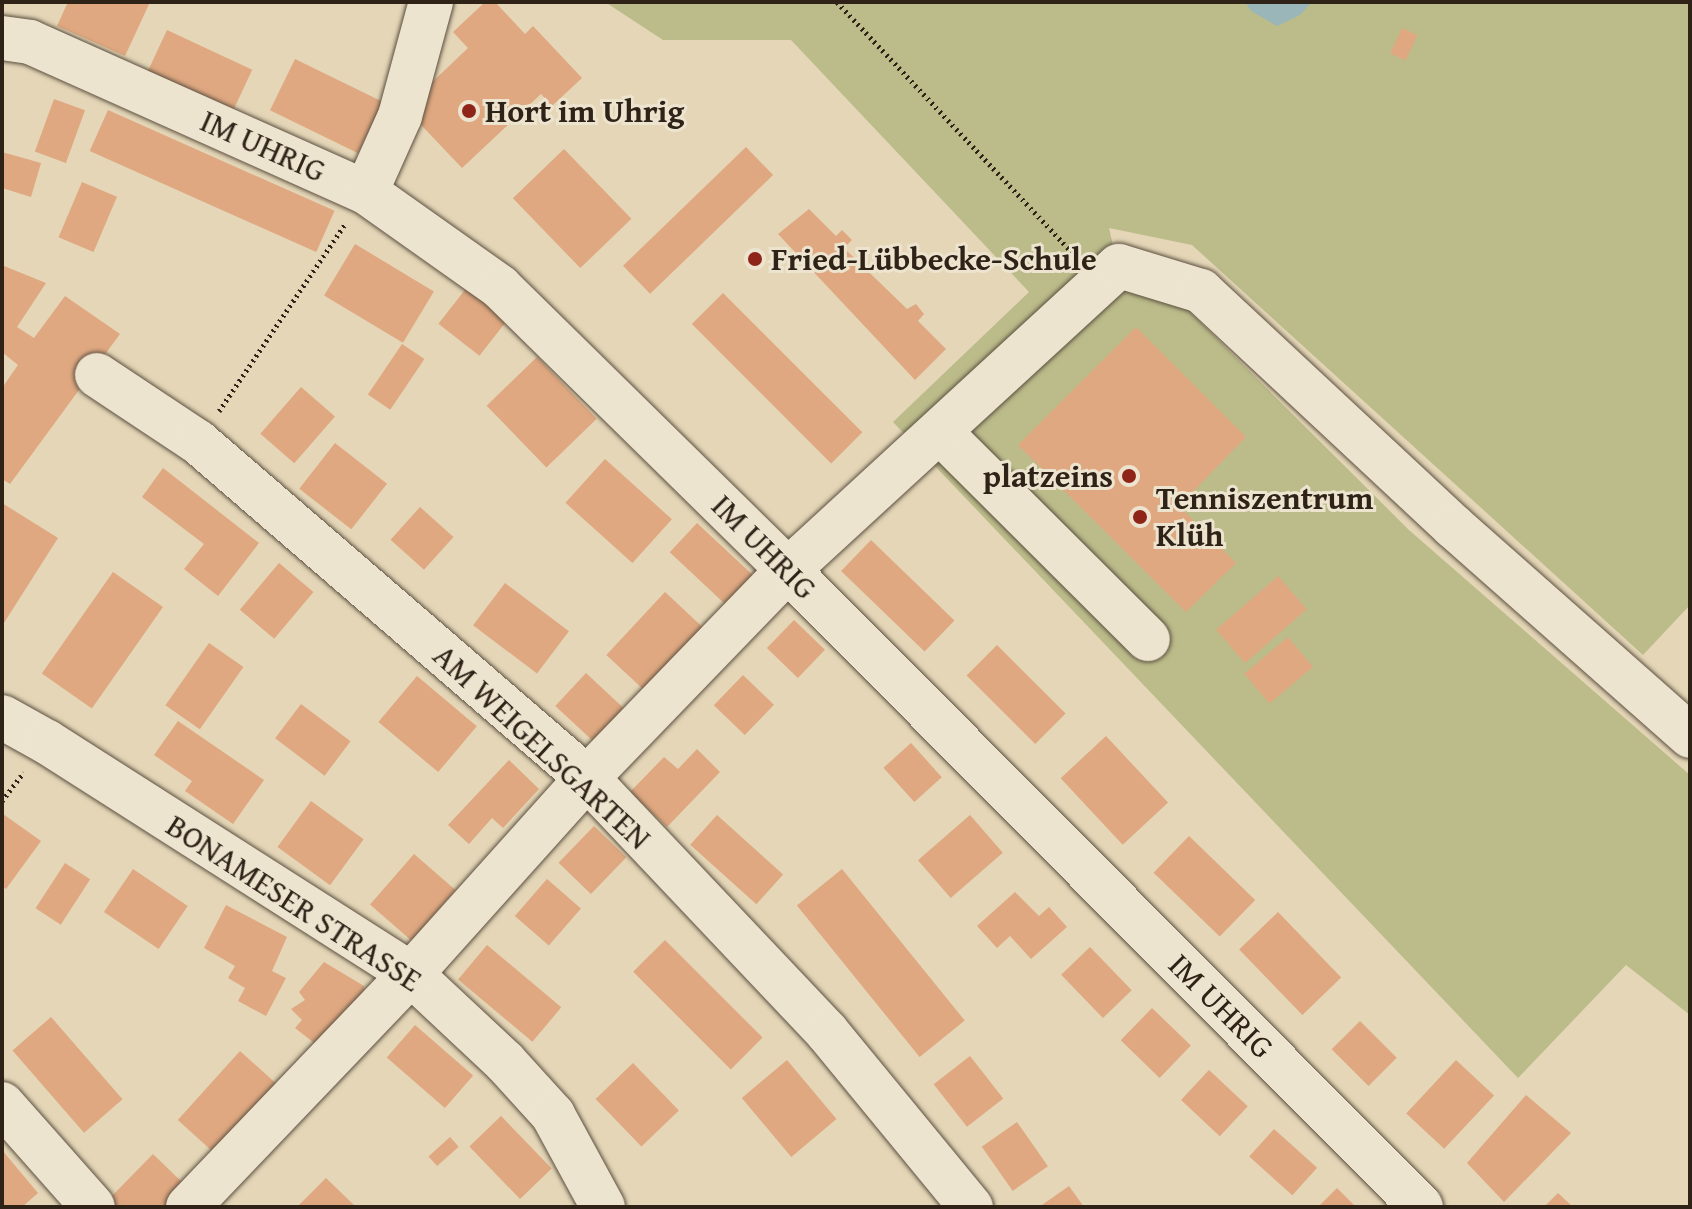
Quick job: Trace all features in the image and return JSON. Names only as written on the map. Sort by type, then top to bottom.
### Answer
[{"type":"street","points":[[366,192],[400,116],[431,2]]},
{"type":"street","name":"IM UHRIG","points":[[2,38],[30,42],[366,192],[500,287],[788,570],[1421,1207]]},
{"type":"street","points":[[188,1207],[411,974],[587,778],[788,570],[941,433],[1119,266],[1201,291],[1453,526],[1690,736]]},
{"type":"street","name":"AM WEIGELSGARTEN","points":[[97,375],[198,442],[587,778],[827,1032],[971,1207]]},
{"type":"street","points":[[941,433],[1148,639]]},
{"type":"street","name":"BONAMESER STRASSE","points":[[2,717],[411,974],[505,1062],[553,1115],[603,1207]]},
{"type":"street","points":[[2,1104],[93,1207]]},
{"type":"path","points":[[837,2],[1101,285]]},
{"type":"path","points":[[198,442],[366,192]]},
{"type":"green space","points":[[605,2],[1690,2],[1690,605],[1643,655],[1192,245],[1109,228],[1121,281],[1188,310],[1409,530],[1690,775],[1690,1015],[1626,965],[1518,1078],[893,422],[1029,292],[791,40],[663,40]]},
{"type":"water","points":[[1245,2],[1312,2],[1300,15],[1277,26],[1251,11]]},
{"type":"building","points":[[68,2],[150,2],[125,56],[57,26]]},
{"type":"building","points":[[485,2],[495,2],[525,34],[533,26],[582,78],[552,106],[541,94],[462,168],[405,108],[468,48],[453,32]]},
{"type":"building","points":[[1402,28],[1417,35],[1406,61],[1390,53]]},
{"type":"building","points":[[167,30],[252,70],[233,111],[148,72]]},
{"type":"building","points":[[295,59],[383,102],[358,153],[270,110]]},
{"type":"building","points":[[54,99],[85,110],[66,163],[35,152]]},
{"type":"building","points":[[108,110],[335,211],[316,252],[90,151]]},
{"type":"building","points":[[746,147],[773,175],[650,294],[623,266]]},
{"type":"building","points":[[564,149],[631,219],[580,268],[513,198]]},
{"type":"building","points":[[2,152],[41,163],[31,197],[2,188]]},
{"type":"building","points":[[82,182],[117,197],[94,252],[59,237]]},
{"type":"building","points":[[809,209],[836,236],[842,230],[852,240],[844,248],[907,309],[916,304],[924,314],[918,321],[946,349],[915,380],[778,234]]},
{"type":"building","points":[[355,244],[434,291],[403,343],[324,295]]},
{"type":"building","points":[[4,266],[46,283],[17,327],[34,338],[65,296],[120,334],[10,484],[2,479],[2,388],[18,365],[2,352]]},
{"type":"building","points":[[468,286],[509,318],[479,356],[438,324]]},
{"type":"building","points":[[723,293],[862,432],[831,463],[692,324]]},
{"type":"building","name":"platzeins","points":[[1136,327],[1246,437],[1179,506],[1236,563],[1186,612],[1018,445]]},
{"type":"building","points":[[402,344],[424,359],[390,410],[368,395]]},
{"type":"building","points":[[537,357],[597,419],[546,467],[487,406]]},
{"type":"building","points":[[301,387],[335,417],[294,463],[260,434]]},
{"type":"building","points":[[335,443],[387,484],[351,529],[299,489]]},
{"type":"building","points":[[605,459],[672,519],[632,563],[566,503]]},
{"type":"building","points":[[163,468],[259,543],[218,596],[184,569],[204,544],[142,497]]},
{"type":"building","points":[[2,503],[58,538],[2,626]]},
{"type":"building","points":[[420,507],[453,537],[424,570],[391,540]]},
{"type":"building","points":[[697,523],[755,577],[727,606],[670,552]]},
{"type":"building","points":[[871,540],[954,621],[925,652],[841,571]]},
{"type":"building","points":[[279,563],[313,592],[274,639],[240,610]]},
{"type":"building","points":[[113,572],[163,607],[92,709],[42,674]]},
{"type":"building","points":[[1278,576],[1307,609],[1245,663],[1216,630]]},
{"type":"building","points":[[505,583],[569,631],[537,673],[473,625]]},
{"type":"building","points":[[665,592],[704,628],[645,691],[606,655]]},
{"type":"building","points":[[794,620],[825,650],[798,678],[767,648]]},
{"type":"building","points":[[1288,637],[1313,667],[1269,704],[1244,674]]},
{"type":"building","points":[[209,643],[243,667],[200,729],[165,705]]},
{"type":"building","points":[[997,645],[1066,714],[1035,744],[967,675]]},
{"type":"building","points":[[586,673],[627,711],[596,744],[555,706]]},
{"type":"building","points":[[743,675],[774,705],[745,735],[714,705]]},
{"type":"building","points":[[417,676],[477,726],[438,772],[378,722]]},
{"type":"building","points":[[301,704],[351,741],[325,776],[275,738]]},
{"type":"building","points":[[178,721],[264,780],[233,824],[185,791],[192,781],[154,755]]},
{"type":"building","points":[[1106,736],[1168,803],[1123,845],[1061,778]]},
{"type":"building","points":[[911,743],[942,777],[914,802],[884,768]]},
{"type":"building","points":[[697,749],[720,772],[667,827],[630,792],[664,757],[678,769]]},
{"type":"building","points":[[509,760],[539,789],[503,828],[492,818],[469,844],[448,825]]},
{"type":"building","points":[[311,801],[364,839],[330,885],[277,847]]},
{"type":"building","points":[[3,814],[41,841],[6,889],[2,886]]},
{"type":"building","points":[[717,815],[783,875],[756,904],[690,845]]},
{"type":"building","points":[[970,815],[1003,853],[951,898],[918,860]]},
{"type":"building","points":[[594,826],[626,857],[591,894],[559,863]]},
{"type":"building","points":[[1189,836],[1255,900],[1220,937],[1154,873]]},
{"type":"building","points":[[414,854],[456,890],[412,941],[370,905]]},
{"type":"building","points":[[65,863],[90,879],[61,925],[36,908]]},
{"type":"building","points":[[133,869],[188,906],[159,949],[104,912]]},
{"type":"building","points":[[842,869],[965,1021],[920,1057],[797,906]]},
{"type":"building","points":[[547,879],[581,909],[549,946],[515,916]]},
{"type":"building","points":[[1015,892],[1039,916],[1049,907],[1067,927],[1031,959],[1010,936],[997,948],[977,926]]},
{"type":"building","points":[[226,905],[287,937],[272,971],[286,978],[266,1016],[238,1001],[245,988],[228,978],[235,966],[204,948]]},
{"type":"building","points":[[1278,912],[1341,977],[1302,1015],[1239,950]]},
{"type":"building","points":[[665,940],[763,1038],[731,1069],[633,972]]},
{"type":"building","points":[[487,945],[561,1007],[532,1042],[458,979]]},
{"type":"building","points":[[1090,947],[1132,990],[1103,1018],[1061,975]]},
{"type":"building","points":[[324,962],[364,986],[365,1006],[318,1046],[295,1028],[302,1020],[291,1009],[305,1000],[299,992]]},
{"type":"building","points":[[1152,1008],[1191,1046],[1160,1078],[1121,1040]]},
{"type":"building","points":[[51,1017],[123,1099],[84,1133],[13,1050]]},
{"type":"building","points":[[1360,1021],[1397,1058],[1368,1086],[1332,1049]]},
{"type":"building","points":[[415,1025],[473,1076],[445,1108],[387,1057]]},
{"type":"building","points":[[240,1051],[282,1089],[220,1158],[178,1120]]},
{"type":"building","points":[[970,1056],[1003,1099],[967,1127],[934,1084]]},
{"type":"building","points":[[787,1060],[836,1119],[791,1157],[742,1098]]},
{"type":"building","points":[[1456,1060],[1494,1095],[1444,1149],[1406,1113]]},
{"type":"building","points":[[633,1063],[679,1110],[641,1147],[596,1099]]},
{"type":"building","points":[[1209,1070],[1248,1106],[1220,1136],[1181,1100]]},
{"type":"building","points":[[1526,1095],[1571,1133],[1504,1202],[1467,1163]]},
{"type":"building","points":[[501,1116],[552,1169],[520,1199],[469,1147]]},
{"type":"building","points":[[1017,1122],[1048,1166],[1013,1191],[982,1147]]},
{"type":"building","points":[[1274,1129],[1317,1168],[1292,1195],[1249,1156]]},
{"type":"building","points":[[450,1137],[459,1147],[437,1166],[428,1156]]},
{"type":"building","points":[[2,1150],[38,1193],[22,1207],[2,1207]]},
{"type":"building","points":[[153,1154],[188,1188],[169,1207],[115,1207],[108,1200]]},
{"type":"building","points":[[326,1178],[356,1207],[297,1207]]},
{"type":"building","points":[[1069,1186],[1084,1207],[1039,1207]]},
{"type":"building","points":[[1337,1188],[1356,1207],[1318,1207]]},
{"type":"building","points":[[1558,1193],[1573,1207],[1544,1207]]},
{"type":"place","name":"Hort im Uhrig","points":[[469,111]]},
{"type":"place","name":"Fried-Lübbecke-Schule","points":[[755,259]]},
{"type":"place","name":"platzeins","points":[[1129,476]]},
{"type":"place","name":"Tenniszentrum Klüh","points":[[1140,517]]}]
